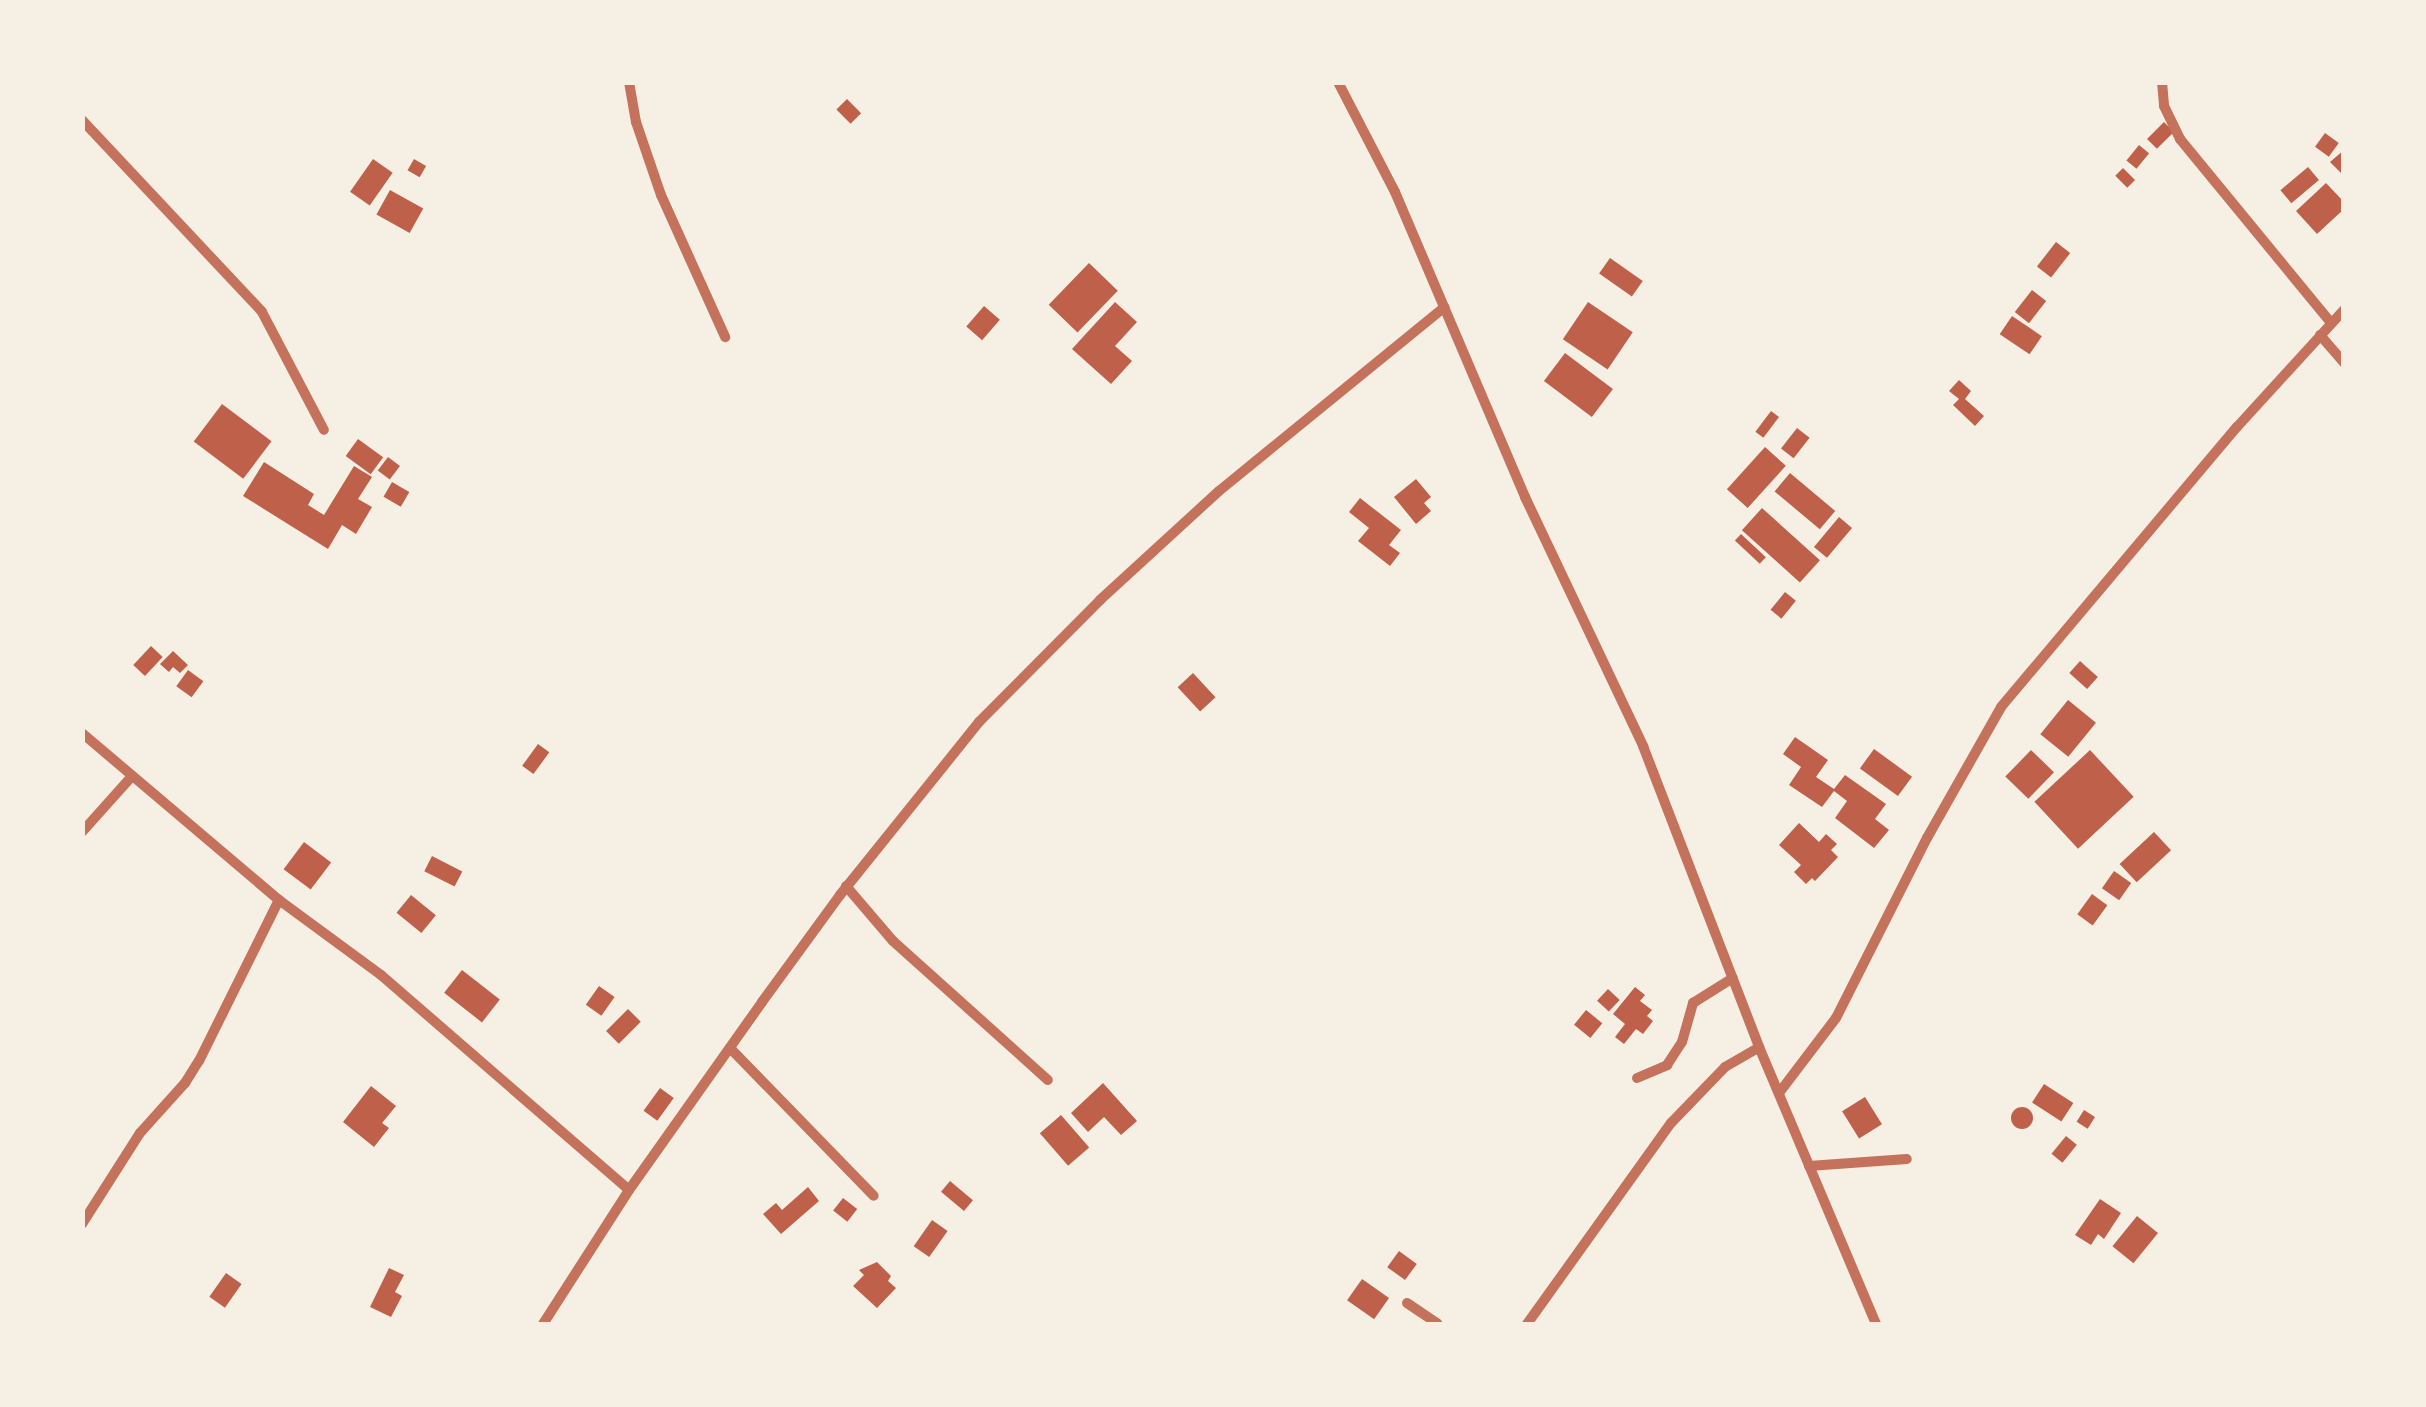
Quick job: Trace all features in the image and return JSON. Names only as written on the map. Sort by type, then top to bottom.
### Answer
[{"type":"street","points":[[629,82],[636,122],[661,195],[725,337]]},
{"type":"street","points":[[1338,82],[1395,192],[1525,497],[1643,746],[1759,1047],[1876,1324]]},
{"type":"street","points":[[2162,82],[2164,106],[2180,139],[2331,324]]},
{"type":"street","points":[[82,120],[262,312],[324,430]]},
{"type":"street","points":[[543,1324],[629,1190],[846,886],[978,722],[1088,612],[1260,456],[1445,307]]},
{"type":"street","points":[[1780,1093],[1836,1018],[2001,706],[2344,310]]},
{"type":"street","points":[[2320,335],[2344,363]]},
{"type":"street","points":[[82,733],[279,900],[381,975],[629,1190]]},
{"type":"street","points":[[82,832],[132,776]]},
{"type":"street","points":[[846,886],[893,940],[1048,1080]]},
{"type":"street","points":[[82,1224],[140,1133],[185,1084],[279,900]]},
{"type":"street","points":[[1638,1078],[1667,1065],[1682,1042],[1692,1004],[1733,978]]},
{"type":"street","points":[[1526,1324],[1672,1123],[1725,1067],[1759,1047]]},
{"type":"street","points":[[730,1048],[874,1196]]},
{"type":"street","points":[[1809,1166],[1907,1159]]},
{"type":"street","points":[[1407,1304],[1438,1324]]},
{"type":"building","points":[[847,99],[861,113],[851,124],[836,110]]},
{"type":"building","points":[[2164,122],[2174,132],[2157,149],[2147,139]]},
{"type":"building","points":[[2325,133],[2339,143],[2329,157],[2315,147]]},
{"type":"building","points":[[2139,145],[2149,153],[2137,169],[2126,161]]},
{"type":"building","points":[[2344,150],[2344,176],[2330,162]]},
{"type":"building","points":[[373,159],[393,173],[370,206],[350,192]]},
{"type":"building","points":[[414,159],[426,166],[420,177],[408,170]]},
{"type":"building","points":[[2308,167],[2319,180],[2291,203],[2280,190]]},
{"type":"building","points":[[2123,168],[2135,180],[2127,188],[2115,176]]},
{"type":"building","points":[[2326,183],[2344,202],[2344,209],[2317,234],[2296,211]]},
{"type":"building","points":[[390,190],[423,208],[410,233],[376,214]]},
{"type":"building","points":[[2056,242],[2070,253],[2051,278],[2037,266]]},
{"type":"building","points":[[1610,258],[1643,281],[1632,297],[1599,274]]},
{"type":"building","points":[[1089,263],[1118,291],[1077,333],[1049,305]]},
{"type":"building","points":[[2032,290],[2046,301],[2029,323],[2015,312]]},
{"type":"building","points":[[1115,302],[1137,322],[1115,346],[1132,361],[1111,384],[1072,349]]},
{"type":"building","points":[[1588,302],[1633,332],[1608,370],[1563,339]]},
{"type":"building","points":[[984,306],[1000,320],[982,340],[966,326]]},
{"type":"building","points":[[2012,316],[2042,336],[2030,354],[2000,334]]},
{"type":"building","points":[[1565,353],[1613,389],[1592,417],[1544,381]]},
{"type":"building","points":[[1959,380],[1971,391],[1965,399],[1984,416],[1975,426],[1953,405],[1959,399],[1949,391]]},
{"type":"building","points":[[222,404],[272,441],[243,479],[194,442]]},
{"type":"building","points":[[1771,411],[1779,417],[1763,438],[1755,432]]},
{"type":"building","points":[[1797,428],[1810,438],[1794,458],[1781,448]]},
{"type":"building","points":[[358,439],[383,457],[371,474],[346,456]]},
{"type":"building","points":[[1765,447],[1786,466],[1748,508],[1727,489]]},
{"type":"building","points":[[388,457],[400,466],[390,480],[378,471]]},
{"type":"building","points":[[264,462],[314,494],[308,505],[324,515],[354,466],[372,477],[358,499],[372,507],[356,534],[342,525],[328,549],[243,496]]},
{"type":"building","points":[[1790,473],[1835,511],[1820,529],[1775,491]]},
{"type":"building","points":[[1416,479],[1431,497],[1424,503],[1431,511],[1416,524],[1394,497]]},
{"type":"building","points":[[392,482],[409,492],[401,507],[384,497]]},
{"type":"building","points":[[1360,498],[1401,530],[1389,545],[1400,553],[1390,566],[1358,541],[1369,528],[1349,512]]},
{"type":"building","points":[[1762,508],[1820,560],[1800,582],[1742,530]]},
{"type":"building","points":[[1839,517],[1852,528],[1827,558],[1814,547]]},
{"type":"building","points":[[1741,534],[1766,557],[1760,564],[1735,541]]},
{"type":"building","points":[[1785,592],[1796,601],[1781,619],[1771,610]]},
{"type":"building","points":[[151,646],[163,657],[145,676],[133,665]]},
{"type":"building","points":[[173,651],[188,665],[180,673],[173,667],[169,672],[160,664]]},
{"type":"building","points":[[2080,661],[2098,677],[2087,689],[2069,673]]},
{"type":"building","points":[[188,670],[203,681],[192,697],[176,686]]},
{"type":"building","points":[[1193,673],[1216,697],[1200,711],[1178,687]]},
{"type":"building","points":[[2068,700],[2096,723],[2068,757],[2040,734]]},
{"type":"building","points":[[1795,737],[1828,760],[1816,777],[1834,789],[1845,775],[1886,804],[1875,819],[1889,830],[1874,848],[1835,818],[1847,801],[1834,791],[1822,807],[1789,785],[1801,767],[1783,754]]},
{"type":"building","points":[[538,744],[549,752],[533,774],[522,766]]},
{"type":"building","points":[[1874,749],[1912,777],[1898,796],[1860,768]]},
{"type":"building","points":[[2031,750],[2054,772],[2028,799],[2005,777]]},
{"type":"building","points":[[2090,750],[2134,797],[2078,849],[2034,802]]},
{"type":"building","points":[[1799,823],[1819,842],[1826,834],[1837,844],[1831,850],[1838,857],[1815,881],[1812,878],[1806,884],[1794,872],[1801,865],[1779,845]]},
{"type":"building","points":[[2154,832],[2171,850],[2137,882],[2120,864]]},
{"type":"building","points":[[304,842],[331,862],[311,890],[284,869]]},
{"type":"building","points":[[432,856],[462,871],[455,887],[424,871]]},
{"type":"building","points":[[2114,871],[2131,883],[2119,900],[2102,888]]},
{"type":"building","points":[[2092,894],[2107,905],[2093,925],[2077,914]]},
{"type":"building","points":[[411,895],[436,915],[421,933],[397,913]]},
{"type":"building","points":[[462,970],[500,1000],[482,1022],[444,993]]},
{"type":"building","points":[[599,986],[615,997],[601,1016],[586,1005]]},
{"type":"building","points":[[1635,987],[1645,995],[1640,1001],[1652,1010],[1647,1016],[1653,1021],[1643,1034],[1636,1029],[1624,1044],[1615,1037],[1625,1024],[1613,1014]]},
{"type":"building","points":[[1608,989],[1620,1000],[1609,1012],[1597,1001]]},
{"type":"building","points":[[628,1009],[641,1022],[619,1044],[606,1031]]},
{"type":"building","points":[[1586,1010],[1602,1023],[1590,1038],[1574,1025]]},
{"type":"building","points":[[1103,1083],[1137,1121],[1121,1135],[1104,1117],[1088,1132],[1071,1113]]},
{"type":"building","points":[[2044,1084],[2073,1103],[2061,1122],[2032,1102]]},
{"type":"building","points":[[371,1086],[396,1106],[382,1123],[389,1128],[374,1147],[343,1122]]},
{"type":"building","points":[[660,1088],[674,1098],[657,1121],[644,1111]]},
{"type":"building","points":[[1865,1097],[1882,1124],[1859,1138],[1842,1111]]},
{"type":"building","points":[[2022,1107],[2030,1110],[2030,1126],[2022,1129],[2014,1126],[2011,1118],[2014,1110]]},
{"type":"building","points":[[2084,1110],[2095,1117],[2088,1129],[2077,1122]]},
{"type":"building","points":[[1061,1115],[1089,1147],[1068,1166],[1040,1133]]},
{"type":"building","points":[[2066,1136],[2077,1145],[2062,1163],[2052,1154]]},
{"type":"building","points":[[950,1181],[973,1200],[964,1211],[941,1192]]},
{"type":"building","points":[[808,1187],[819,1201],[781,1234],[763,1214],[776,1203],[782,1210]]},
{"type":"building","points":[[843,1198],[857,1209],[847,1222],[833,1211]]},
{"type":"building","points":[[2100,1199],[2121,1213],[2104,1239],[2098,1234],[2091,1245],[2075,1235]]},
{"type":"building","points":[[2137,1216],[2158,1233],[2133,1263],[2112,1246]]},
{"type":"building","points":[[932,1220],[948,1231],[929,1257],[914,1246]]},
{"type":"building","points":[[1399,1251],[1417,1264],[1405,1280],[1387,1267]]},
{"type":"building","points":[[877,1262],[891,1276],[888,1281],[896,1288],[877,1308],[853,1286],[864,1275],[859,1270]]},
{"type":"building","points":[[389,1268],[404,1275],[395,1292],[402,1296],[391,1317],[370,1307]]},
{"type":"building","points":[[226,1273],[242,1284],[225,1308],[209,1297]]},
{"type":"building","points":[[1362,1279],[1389,1298],[1374,1319],[1347,1300]]}]
